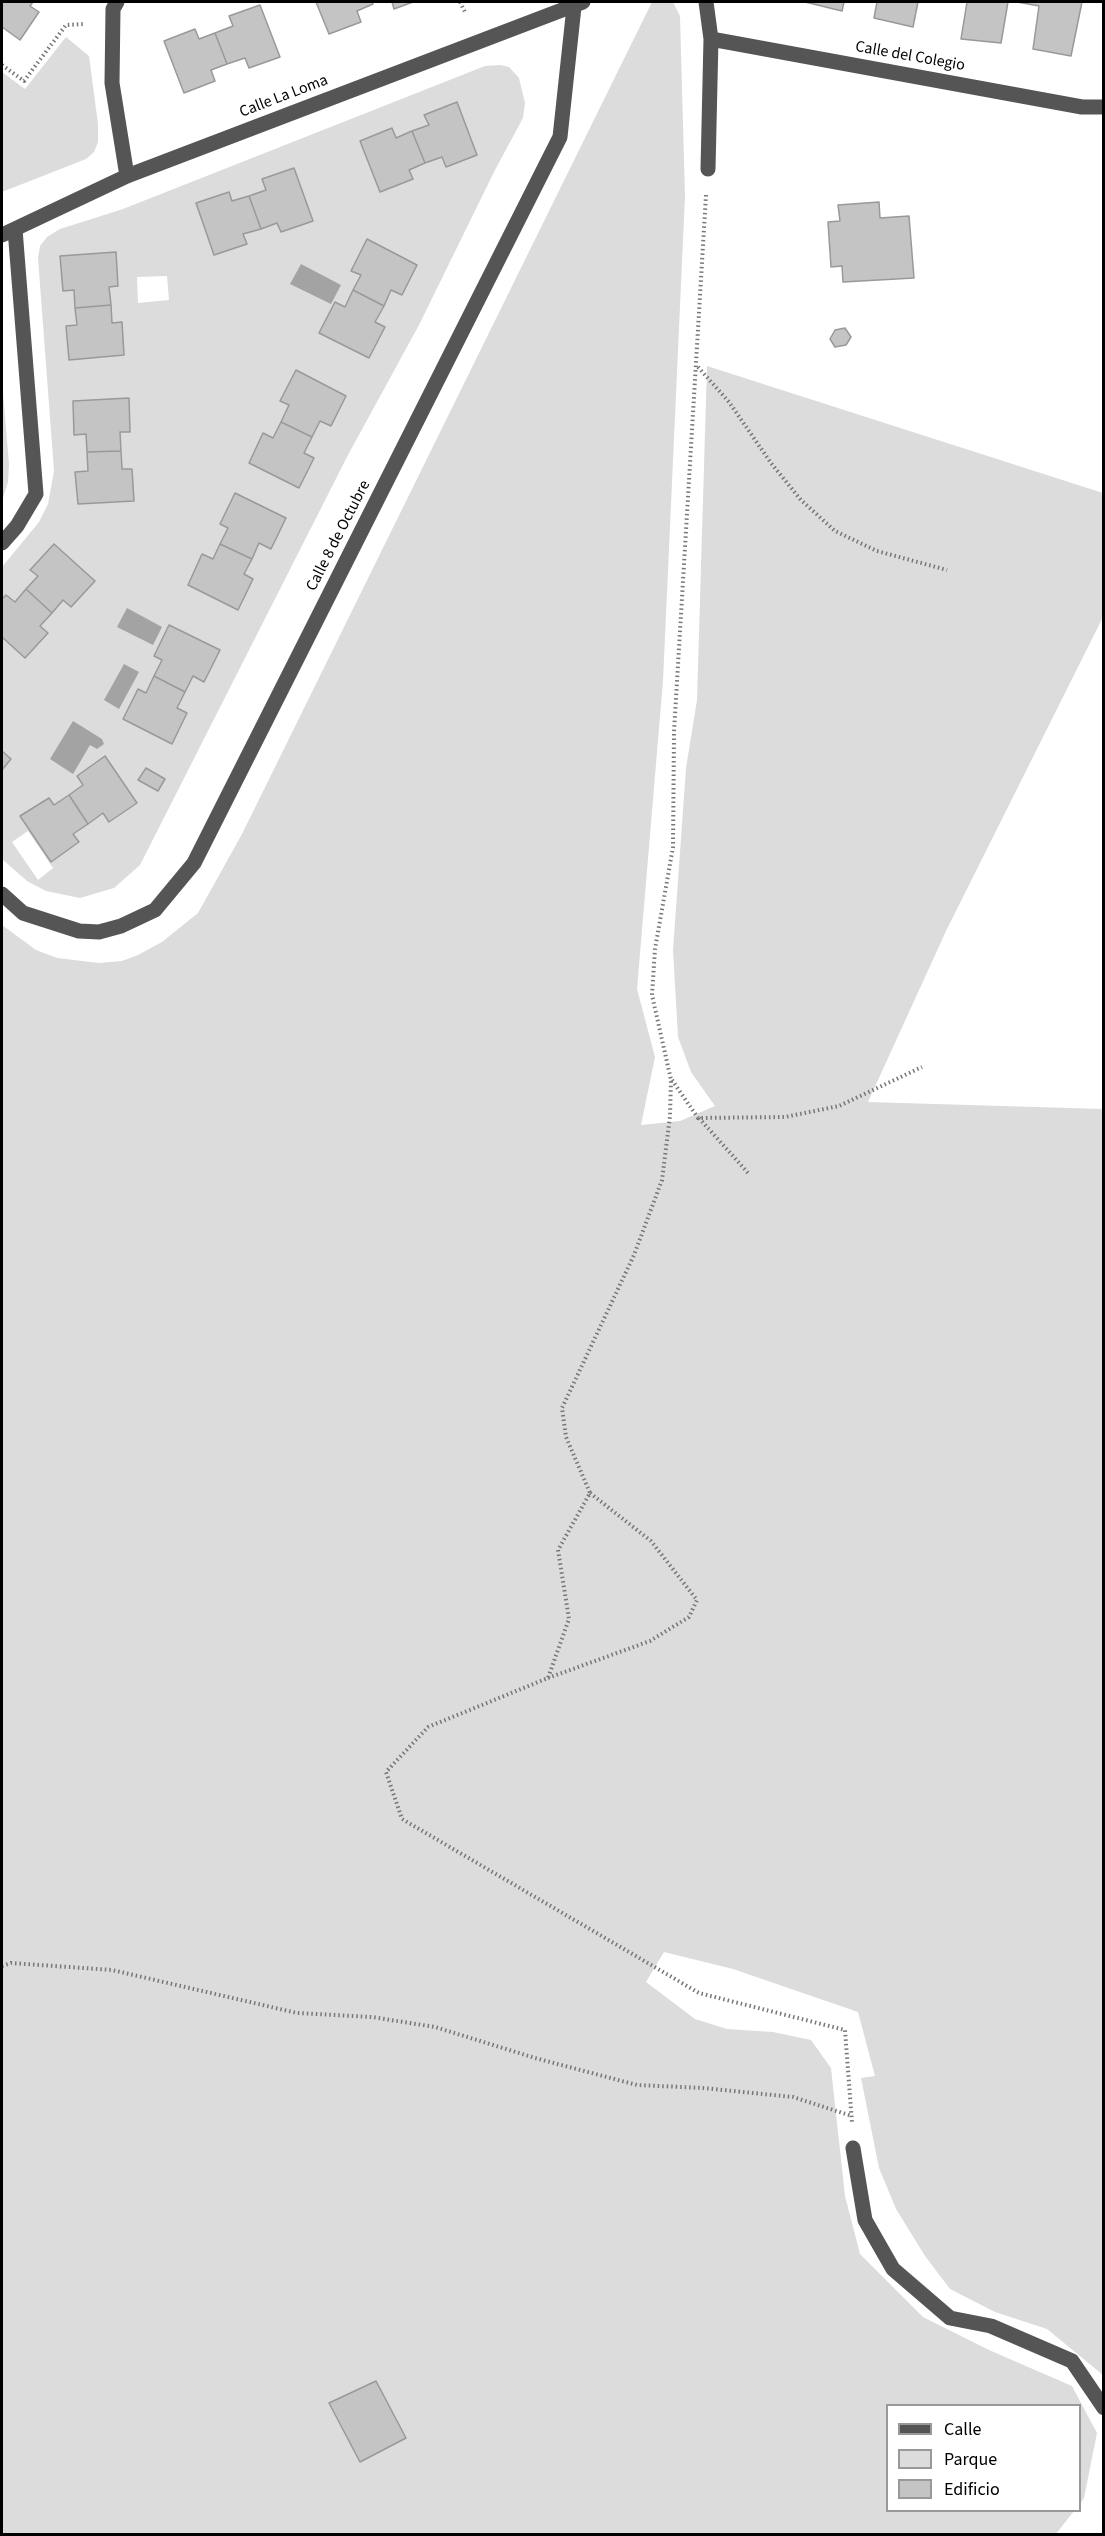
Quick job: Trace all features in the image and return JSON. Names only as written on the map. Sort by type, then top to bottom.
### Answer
[{"type":"street","points":[[117,2],[113,9],[112,82],[127,176]]},
{"type":"street","points":[[706,2],[711,39],[708,169]]},
{"type":"street","name":"Calle La Loma","points":[[8,232],[127,176],[578,4]]},
{"type":"street","name":"Calle 8 de Octubre","points":[[2,894],[23,913],[79,931],[99,932],[121,926],[155,910],[194,863],[560,137],[578,4]]},
{"type":"street","name":"Calle del Colegio","points":[[711,39],[1082,107],[1104,107]]},
{"type":"street","points":[[2,543],[17,526],[36,494],[8,232]]},
{"type":"street","points":[[853,2148],[866,2220],[893,2269],[950,2318],[991,2326],[1072,2361],[1104,2408]]},
{"type":"path","points":[[460,2],[465,12]]},
{"type":"path","points":[[2,64],[24,81],[66,25],[90,23]]},
{"type":"path","points":[[708,169],[674,732],[673,847],[655,949],[652,995],[672,1080],[670,1116],[662,1180],[634,1255],[562,1408],[566,1437],[590,1493],[651,1541],[697,1600],[689,1617],[650,1641],[548,1678],[428,1727],[386,1772],[402,1819],[699,1993],[846,2030],[853,2148]]},
{"type":"path","points":[[697,367],[729,402],[771,463],[801,500],[835,531],[877,551],[947,570]]},
{"type":"path","points":[[698,1118],[785,1117],[838,1106],[922,1067]]},
{"type":"path","points":[[672,1080],[698,1118],[748,1174]]},
{"type":"path","points":[[548,1678],[569,1619],[558,1550],[590,1493]]},
{"type":"path","points":[[2,1966],[11,1964],[112,1970],[297,2013],[372,2017],[435,2027],[535,2058],[637,2085],[703,2088],[793,2097],[852,2116]]},
{"type":"green space","points":[[652,2],[673,2],[680,16],[685,196],[663,681],[637,989],[655,1057],[641,1125],[680,1121],[715,1106],[691,1072],[678,1037],[673,950],[686,768],[697,700],[707,366],[1103,493],[1103,617],[946,931],[868,1102],[1103,1109],[1103,2375],[1047,2329],[995,2312],[950,2289],[925,2256],[896,2209],[879,2168],[861,2078],[875,2076],[858,2012],[733,1969],[664,1952],[646,1982],[695,2019],[727,2029],[773,2032],[811,2040],[831,2068],[845,2196],[860,2254],[923,2317],[989,2350],[1072,2386],[1097,2433],[1084,2498],[1081,2502],[1081,2404],[886,2404],[886,2512],[1073,2512],[1056,2534],[2,2534],[2,925],[36,950],[57,958],[99,963],[122,961],[138,955],[162,942],[198,913],[242,834]]},
{"type":"green space","points":[[66,37],[89,56],[98,124],[98,142],[94,152],[86,159],[2,192],[2,72],[25,89]]},
{"type":"green space","points":[[485,66],[509,67],[519,78],[525,103],[523,118],[419,325],[348,455],[140,865],[114,888],[80,898],[46,891],[27,881],[2,859],[2,770],[11,760],[2,751],[2,637],[25,658],[48,633],[40,626],[63,600],[71,606],[95,581],[54,544],[31,569],[38,576],[15,602],[6,595],[2,599],[2,567],[39,522],[48,504],[54,471],[38,258],[40,246],[47,237],[60,229],[123,209]],"holes":[[[457,102],[477,154],[446,167],[442,157],[409,170],[412,179],[380,192],[360,141],[392,128],[396,138],[429,125],[425,115]],[[294,168],[313,221],[281,232],[277,223],[243,234],[246,244],[214,255],[196,203],[229,192],[232,201],[266,190],[262,179]],[[367,240],[417,265],[402,295],[391,290],[375,322],[385,327],[369,358],[320,333],[335,302],[345,307],[361,275]],[[116,252],[118,286],[109,287],[112,323],[122,322],[124,355],[69,360],[66,326],[77,325],[74,290],[61,256]],[[167,276],[169,300],[138,303],[137,277]],[[296,370],[346,396],[331,426],[320,421],[304,453],[313,458],[299,488],[249,463],[263,434],[273,438],[289,405]],[[129,398],[130,431],[120,432],[122,469],[132,469],[134,501],[78,504],[75,472],[88,471],[86,434],[74,434],[73,401]],[[235,493],[285,518],[271,549],[259,543],[244,574],[253,579],[238,610],[188,585],[202,554],[213,559],[228,528],[220,524]],[[169,625],[219,650],[204,681],[193,676],[177,708],[187,713],[172,744],[123,719],[138,689],[146,693],[162,660],[154,656]],[[105,757],[137,803],[110,822],[103,813],[73,834],[79,843],[51,861],[20,816],[49,798],[54,805],[83,785]],[[145,768],[165,779],[158,791],[138,780]],[[28,831],[53,868],[38,880],[12,842]]]},
{"type":"green space","points":[[2,381],[9,464],[8,482],[2,501]]},
{"type":"shaded area","points":[[301,264],[341,285],[331,304],[290,284]]},
{"type":"shaded area","points":[[127,608],[162,627],[153,645],[117,627]]},
{"type":"shaded area","points":[[124,664],[139,672],[119,709],[104,700]]},
{"type":"shaded area","points":[[73,721],[102,739],[104,744],[97,749],[90,745],[73,774],[50,759]]},
{"type":"building","points":[[2,2],[33,2],[30,6],[39,12],[20,40],[2,27]]},
{"type":"building","points":[[316,2],[372,2],[373,4],[357,11],[361,22],[329,34]]},
{"type":"building","points":[[392,2],[413,2],[394,9]]},
{"type":"building","points":[[805,2],[844,2],[842,11]]},
{"type":"building","points":[[877,2],[918,2],[913,27],[874,18]]},
{"type":"building","points":[[967,2],[1008,2],[1001,43],[961,39]]},
{"type":"building","points":[[1017,2],[1082,2],[1071,56],[1033,49],[1039,6]]},
{"type":"building","points":[[260,5],[280,57],[249,68],[245,58],[227,64],[215,33],[233,26],[229,16]]},
{"type":"building","points":[[195,29],[199,39],[215,33],[227,64],[211,70],[215,81],[184,93],[164,41]]},
{"type":"building","points":[[457,102],[477,155],[446,167],[442,157],[425,163],[412,131],[429,125],[424,115]]},
{"type":"building","points":[[392,128],[396,138],[412,131],[425,163],[409,170],[413,179],[380,192],[360,141]]},
{"type":"building","points":[[294,168],[313,221],[281,232],[277,223],[261,229],[249,196],[266,190],[262,179]]},
{"type":"building","points":[[229,192],[232,201],[249,196],[261,229],[243,234],[247,244],[214,255],[196,203]]},
{"type":"building","points":[[879,202],[880,218],[909,216],[914,278],[843,282],[842,266],[831,267],[828,222],[840,221],[838,205]]},
{"type":"building","points":[[367,239],[417,265],[402,295],[391,290],[384,306],[353,290],[361,275],[351,271]]},
{"type":"building","points":[[116,252],[118,286],[109,287],[111,305],[75,308],[74,290],[63,291],[60,256]]},
{"type":"building","points":[[353,290],[384,306],[375,322],[385,327],[369,358],[319,333],[335,302],[345,307]]},
{"type":"building","points":[[111,305],[112,323],[122,322],[124,355],[69,360],[66,326],[77,325],[75,308]]},
{"type":"building","points":[[845,328],[851,337],[846,345],[835,347],[830,339],[835,330]]},
{"type":"building","points":[[296,370],[346,396],[331,426],[320,421],[312,437],[281,422],[289,405],[280,401]]},
{"type":"building","points":[[129,398],[130,432],[120,432],[121,451],[87,452],[86,434],[74,435],[73,401]]},
{"type":"building","points":[[281,422],[312,437],[304,453],[314,458],[299,488],[249,463],[263,433],[273,438]]},
{"type":"building","points":[[121,451],[122,469],[132,469],[134,501],[78,504],[75,472],[88,471],[87,452]]},
{"type":"building","points":[[235,493],[286,518],[271,549],[259,543],[252,559],[220,544],[228,528],[220,524]]},
{"type":"building","points":[[54,544],[95,581],[71,607],[63,600],[52,613],[26,589],[38,576],[30,570]]},
{"type":"building","points":[[220,544],[252,559],[244,574],[253,579],[238,610],[188,585],[202,554],[213,559]]},
{"type":"building","points":[[26,589],[52,613],[40,626],[48,633],[25,658],[2,637],[2,599],[6,595],[15,602]]},
{"type":"building","points":[[169,625],[220,650],[204,682],[193,676],[185,692],[154,676],[162,660],[154,656]]},
{"type":"building","points":[[154,676],[185,692],[177,708],[187,713],[172,744],[123,719],[138,689],[146,693]]},
{"type":"building","points":[[2,751],[11,759],[2,770]]},
{"type":"building","points":[[105,756],[137,803],[109,822],[103,813],[88,824],[69,795],[83,785],[77,776]]},
{"type":"building","points":[[146,768],[165,779],[158,791],[138,780]]},
{"type":"building","points":[[69,795],[88,824],[73,834],[79,842],[51,862],[20,816],[49,798],[54,805]]},
{"type":"building","points":[[376,2381],[406,2438],[360,2462],[329,2403]]}]
